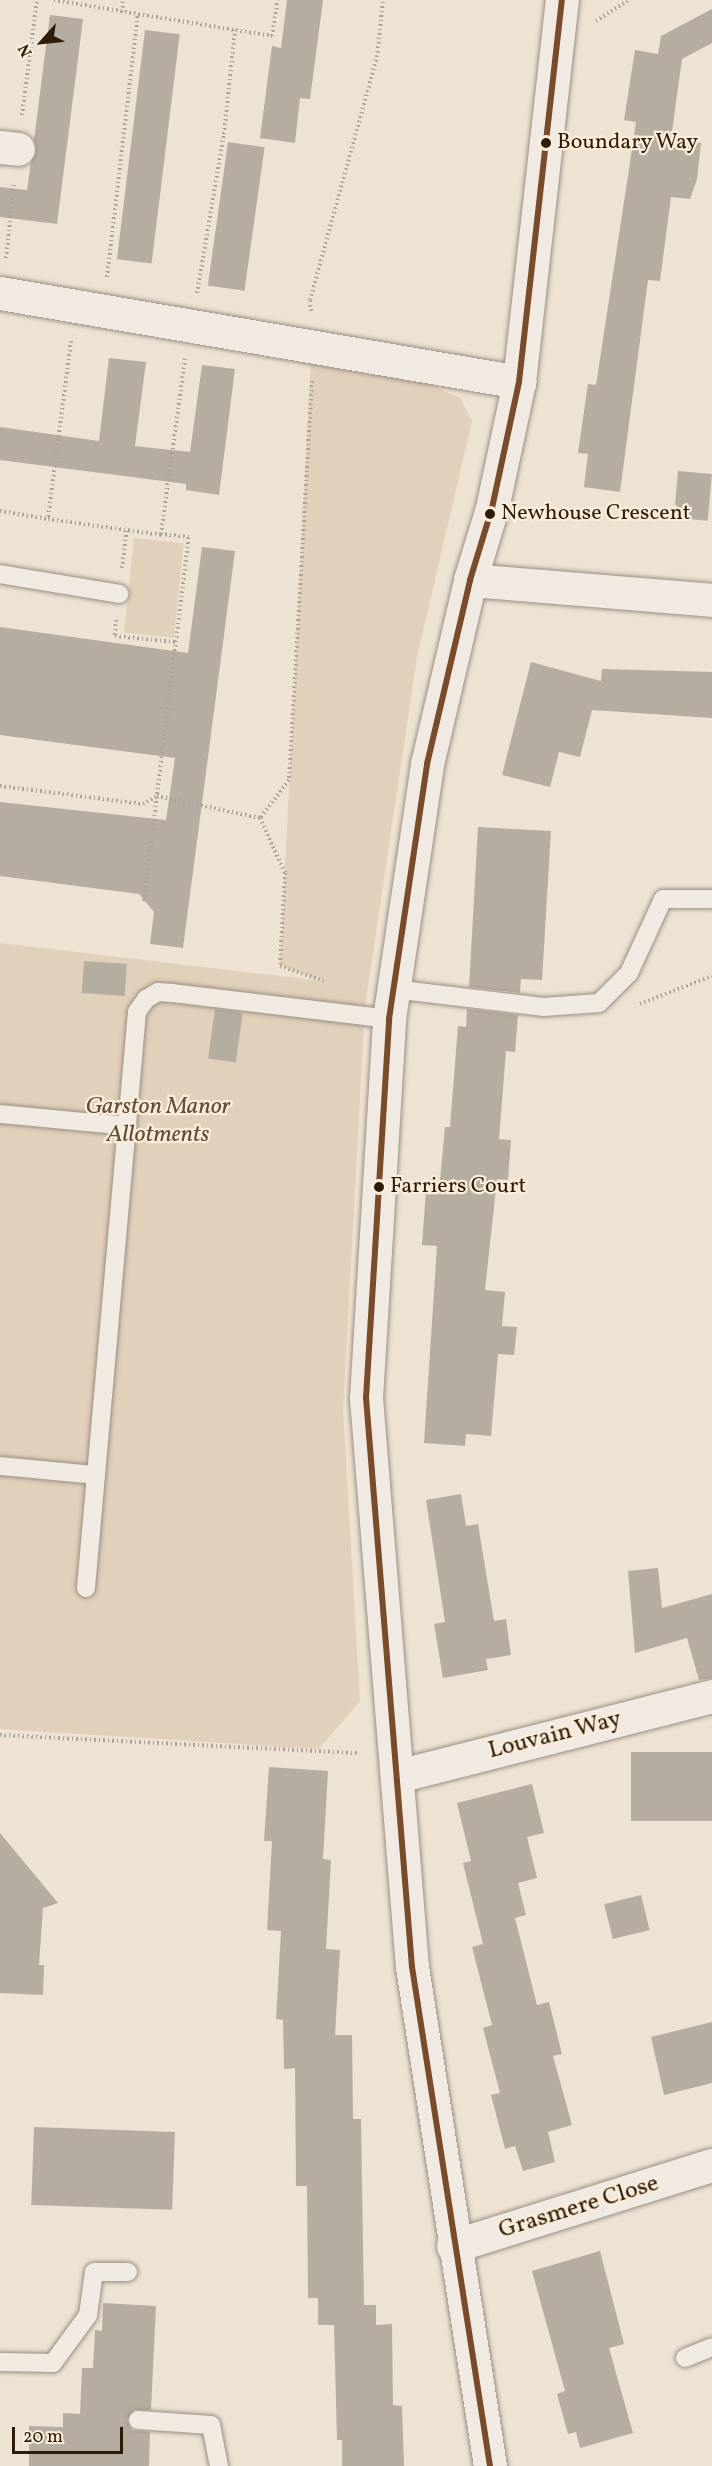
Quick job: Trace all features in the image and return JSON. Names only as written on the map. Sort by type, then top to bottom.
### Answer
[{"type":"street","points":[[490,2466],[453,2246],[412,1967],[366,1398],[391,1004],[427,764],[470,580],[494,502],[519,382],[562,0]]},
{"type":"street","points":[[0,293],[519,382]]},
{"type":"street","points":[[470,580],[712,600]]},
{"type":"street","name":"Louvain Way","points":[[397,1765],[712,1696]]},
{"type":"street","name":"Grasmere Close","points":[[453,2246],[709,2173]]},
{"type":"lane","points":[[0,574],[119,594]]},
{"type":"lane","points":[[87,1588],[137,1012],[146,999],[158,992],[328,1010],[391,1004],[543,1007],[599,1003],[629,973],[663,899],[712,899]]},
{"type":"lane","points":[[0,1114],[127,1126]]},
{"type":"lane","points":[[0,1466],[96,1475]]},
{"type":"lane","points":[[0,2362],[53,2363],[88,2315],[94,2272],[128,2272]]},
{"type":"lane","points":[[685,2358],[712,2347]]},
{"type":"lane","points":[[138,2420],[211,2425],[219,2466]]},
{"type":"path","points":[[54,0],[83,2],[122,12],[272,36],[278,0]]},
{"type":"path","points":[[122,12],[123,0]]},
{"type":"path","points":[[260,818],[289,780],[314,347],[310,300],[377,57],[383,0]]},
{"type":"path","points":[[48,519],[89,308],[138,14]]},
{"type":"path","points":[[166,535],[161,534],[190,325],[212,212],[235,30]]},
{"type":"path","points":[[0,511],[189,537],[144,901]]},
{"type":"path","points":[[0,786],[143,804],[157,796],[260,818]]},
{"type":"path","points":[[260,818],[285,873],[280,966],[326,982],[328,1010]]},
{"type":"path","points":[[0,1735],[397,1765]]},
{"type":"green space","name":"Garston Manor Allotments","points":[[311,359],[423,382],[460,398],[472,421],[417,657],[365,1007],[343,1409],[360,1701],[319,1749],[0,1729],[0,943],[322,981],[280,966]]},
{"type":"green space","points":[[134,538],[184,543],[174,638],[124,632]]},
{"type":"building","points":[[287,0],[323,0],[310,99],[300,98],[295,143],[260,138],[272,46],[281,48]]},
{"type":"building","points":[[712,9],[712,43],[682,59],[671,139],[701,143],[697,179],[690,199],[671,197],[660,281],[648,280],[620,492],[584,487],[588,454],[578,453],[588,384],[596,385],[636,122],[624,120],[635,50],[658,54],[661,36]]},
{"type":"building","points":[[50,15],[83,19],[57,224],[0,217],[0,187],[27,190],[31,162],[36,152],[34,140]]},
{"type":"building","points":[[145,30],[180,34],[152,264],[117,259]]},
{"type":"building","points":[[228,142],[265,147],[244,291],[208,286]]},
{"type":"building","points":[[109,358],[146,362],[135,446],[190,452],[202,365],[235,369],[219,495],[186,490],[186,484],[0,460],[0,427],[99,441]]},
{"type":"building","points":[[678,471],[712,474],[708,521],[674,518]]},
{"type":"building","points":[[202,547],[235,551],[183,948],[150,944],[154,912],[139,894],[0,876],[0,802],[166,820],[175,758],[0,735],[0,627],[188,653]]},
{"type":"building","points":[[531,662],[601,681],[602,669],[712,672],[712,718],[592,710],[580,757],[559,752],[550,787],[502,775]]},
{"type":"building","points":[[478,827],[551,831],[542,980],[521,979],[520,993],[469,987]]},
{"type":"building","points":[[84,961],[127,964],[125,996],[82,993]]},
{"type":"building","points":[[215,1009],[243,1013],[236,1062],[208,1059]]},
{"type":"building","points":[[467,1009],[518,1015],[515,1052],[506,1051],[499,1139],[511,1140],[508,1180],[497,1179],[485,1290],[505,1292],[502,1326],[517,1327],[514,1355],[498,1354],[491,1436],[466,1434],[465,1446],[424,1443],[437,1246],[422,1245],[426,1190],[439,1191],[445,1127],[450,1127],[458,1026],[466,1027]]},
{"type":"building","points":[[461,1494],[466,1526],[478,1524],[494,1621],[506,1619],[511,1655],[486,1659],[488,1670],[443,1678],[434,1624],[445,1622],[426,1500]]},
{"type":"building","points":[[658,1568],[662,1608],[712,1594],[712,1678],[699,1680],[687,1638],[635,1653],[628,1571]]},
{"type":"building","points":[[631,1752],[712,1752],[712,1821],[631,1821]]},
{"type":"building","points":[[269,1767],[328,1771],[323,1859],[331,1860],[326,1949],[340,1950],[335,2035],[352,2035],[353,2119],[361,2119],[364,2305],[376,2305],[376,2325],[392,2324],[393,2405],[402,2406],[404,2466],[342,2466],[342,2440],[337,2440],[334,2325],[318,2325],[318,2298],[308,2298],[307,2186],[296,2186],[295,2068],[284,2069],[283,2020],[276,2019],[281,1931],[267,1930],[272,1841],[264,1841]]},
{"type":"building","points":[[532,1784],[544,1833],[527,1837],[537,1878],[518,1883],[526,1915],[515,1918],[537,2005],[549,2002],[562,2054],[553,2056],[572,2125],[548,2132],[555,2162],[523,2171],[515,2146],[505,2149],[491,2095],[500,2093],[483,2028],[492,2025],[472,1947],[483,1944],[463,1863],[471,1861],[457,1803]]},
{"type":"building","points":[[0,1833],[58,1903],[43,1908],[39,1965],[44,1965],[43,1995],[0,1993]]},
{"type":"building","points":[[641,1895],[650,1930],[613,1939],[604,1904]]},
{"type":"building","points":[[712,2022],[712,2083],[664,2095],[651,2037]]},
{"type":"building","points":[[34,2127],[175,2132],[172,2210],[31,2205]]},
{"type":"building","points":[[600,2251],[624,2344],[609,2348],[633,2433],[580,2448],[576,2432],[568,2434],[557,2394],[565,2391],[532,2271]]},
{"type":"building","points":[[103,2303],[156,2306],[151,2410],[134,2410],[127,2420],[132,2430],[150,2432],[149,2466],[29,2466],[29,2426],[63,2427],[63,2413],[80,2414],[82,2368],[93,2368],[95,2330],[102,2331]]},
{"type":"transit line","points":[[490,2466],[412,1967],[366,1398],[389,1019],[427,764],[470,580],[492,508],[519,382],[562,0]]},
{"type":"place","name":"Boundary Way","points":[[546,143]]},
{"type":"place","name":"Newhouse Crescent","points":[[490,514]]},
{"type":"place","name":"Farriers Court","points":[[379,1187]]}]
